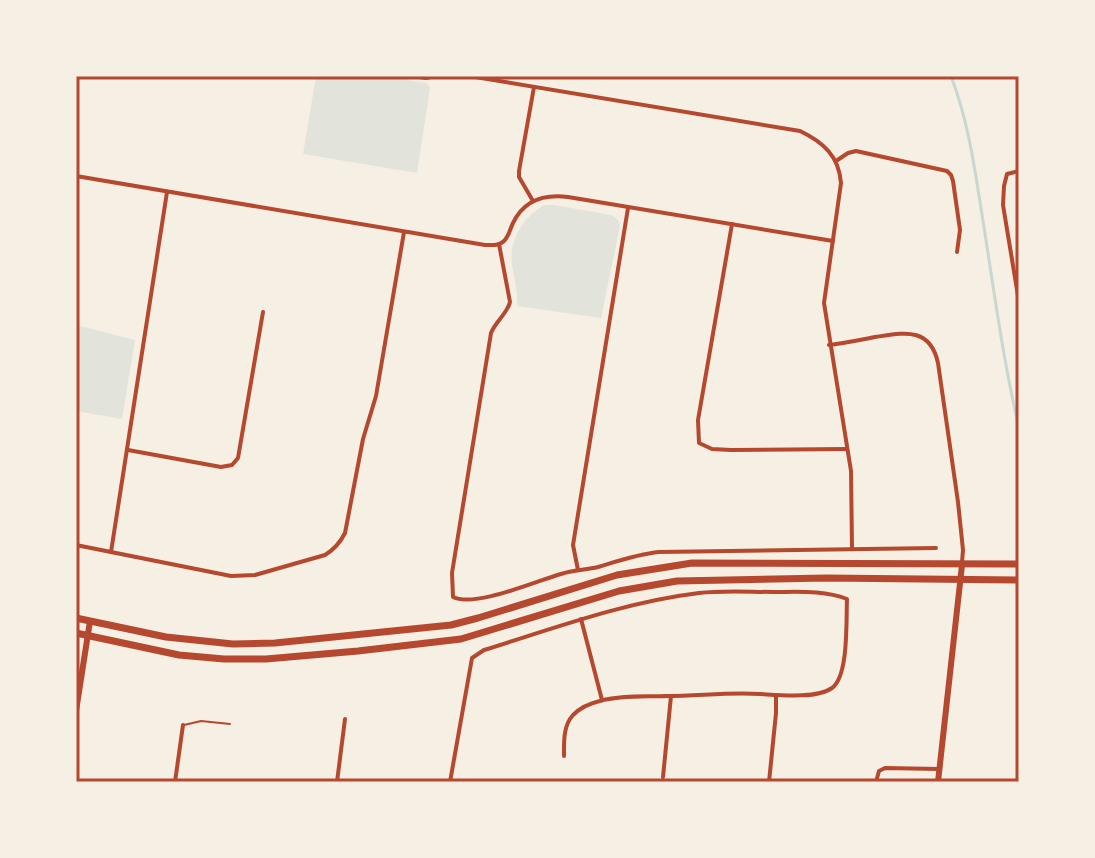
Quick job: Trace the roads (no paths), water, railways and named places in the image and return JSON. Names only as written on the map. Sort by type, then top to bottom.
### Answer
[{"type":"main road","points":[[76,618],[200,642],[275,643],[451,625],[617,575],[692,563],[1019,564]]},
{"type":"main road","points":[[76,633],[179,655],[266,659],[461,639],[619,591],[677,581],[826,578],[1019,580]]},
{"type":"street","points":[[412,76],[435,76]]},
{"type":"street","points":[[469,76],[800,131],[827,148],[836,161],[841,183],[824,297],[851,479],[852,548]]},
{"type":"street","points":[[533,201],[519,177],[519,171],[534,87]]},
{"type":"street","points":[[836,161],[856,151],[947,171],[953,181],[960,230],[957,252]]},
{"type":"street","points":[[1019,171],[1007,174],[1003,205],[1019,302]]},
{"type":"street","points":[[76,176],[485,245],[499,244],[506,239],[517,216],[533,201],[541,197],[559,196],[833,241]]},
{"type":"street","points":[[111,552],[167,192]]},
{"type":"street","points":[[578,570],[573,545],[628,208]]},
{"type":"street","points":[[732,224],[698,420],[699,443],[712,449],[731,450],[847,449]]},
{"type":"street","points":[[76,545],[231,576],[255,575],[325,555],[341,543],[363,439],[376,396],[404,232]]},
{"type":"street","points":[[499,244],[510,302],[491,333],[452,573],[453,597],[467,601],[482,598],[578,570],[659,552],[936,548]]},
{"type":"street","points":[[128,450],[221,467],[232,465],[238,458],[263,312]]},
{"type":"street","points":[[829,345],[906,333],[919,336],[931,346],[938,363],[963,550],[938,782]]},
{"type":"street","points":[[450,782],[472,658],[484,650],[647,601],[703,593],[811,592],[834,594],[847,599],[844,659],[839,680],[833,688],[821,693],[602,700],[572,716],[565,733],[564,756]]},
{"type":"street","points":[[581,619],[602,700]]},
{"type":"street","points":[[76,711],[90,621]]},
{"type":"street","points":[[769,782],[776,695]]},
{"type":"street","points":[[663,777],[671,696]]},
{"type":"street","points":[[337,782],[345,719]]},
{"type":"street","points":[[175,782],[183,725]]},
{"type":"street","points":[[876,782],[879,771],[892,766],[939,769]]},
{"type":"lane","points":[[183,725],[201,721],[230,724]]},
{"type":"waterway","points":[[951,76],[971,147],[1003,351],[1019,428]]}]
